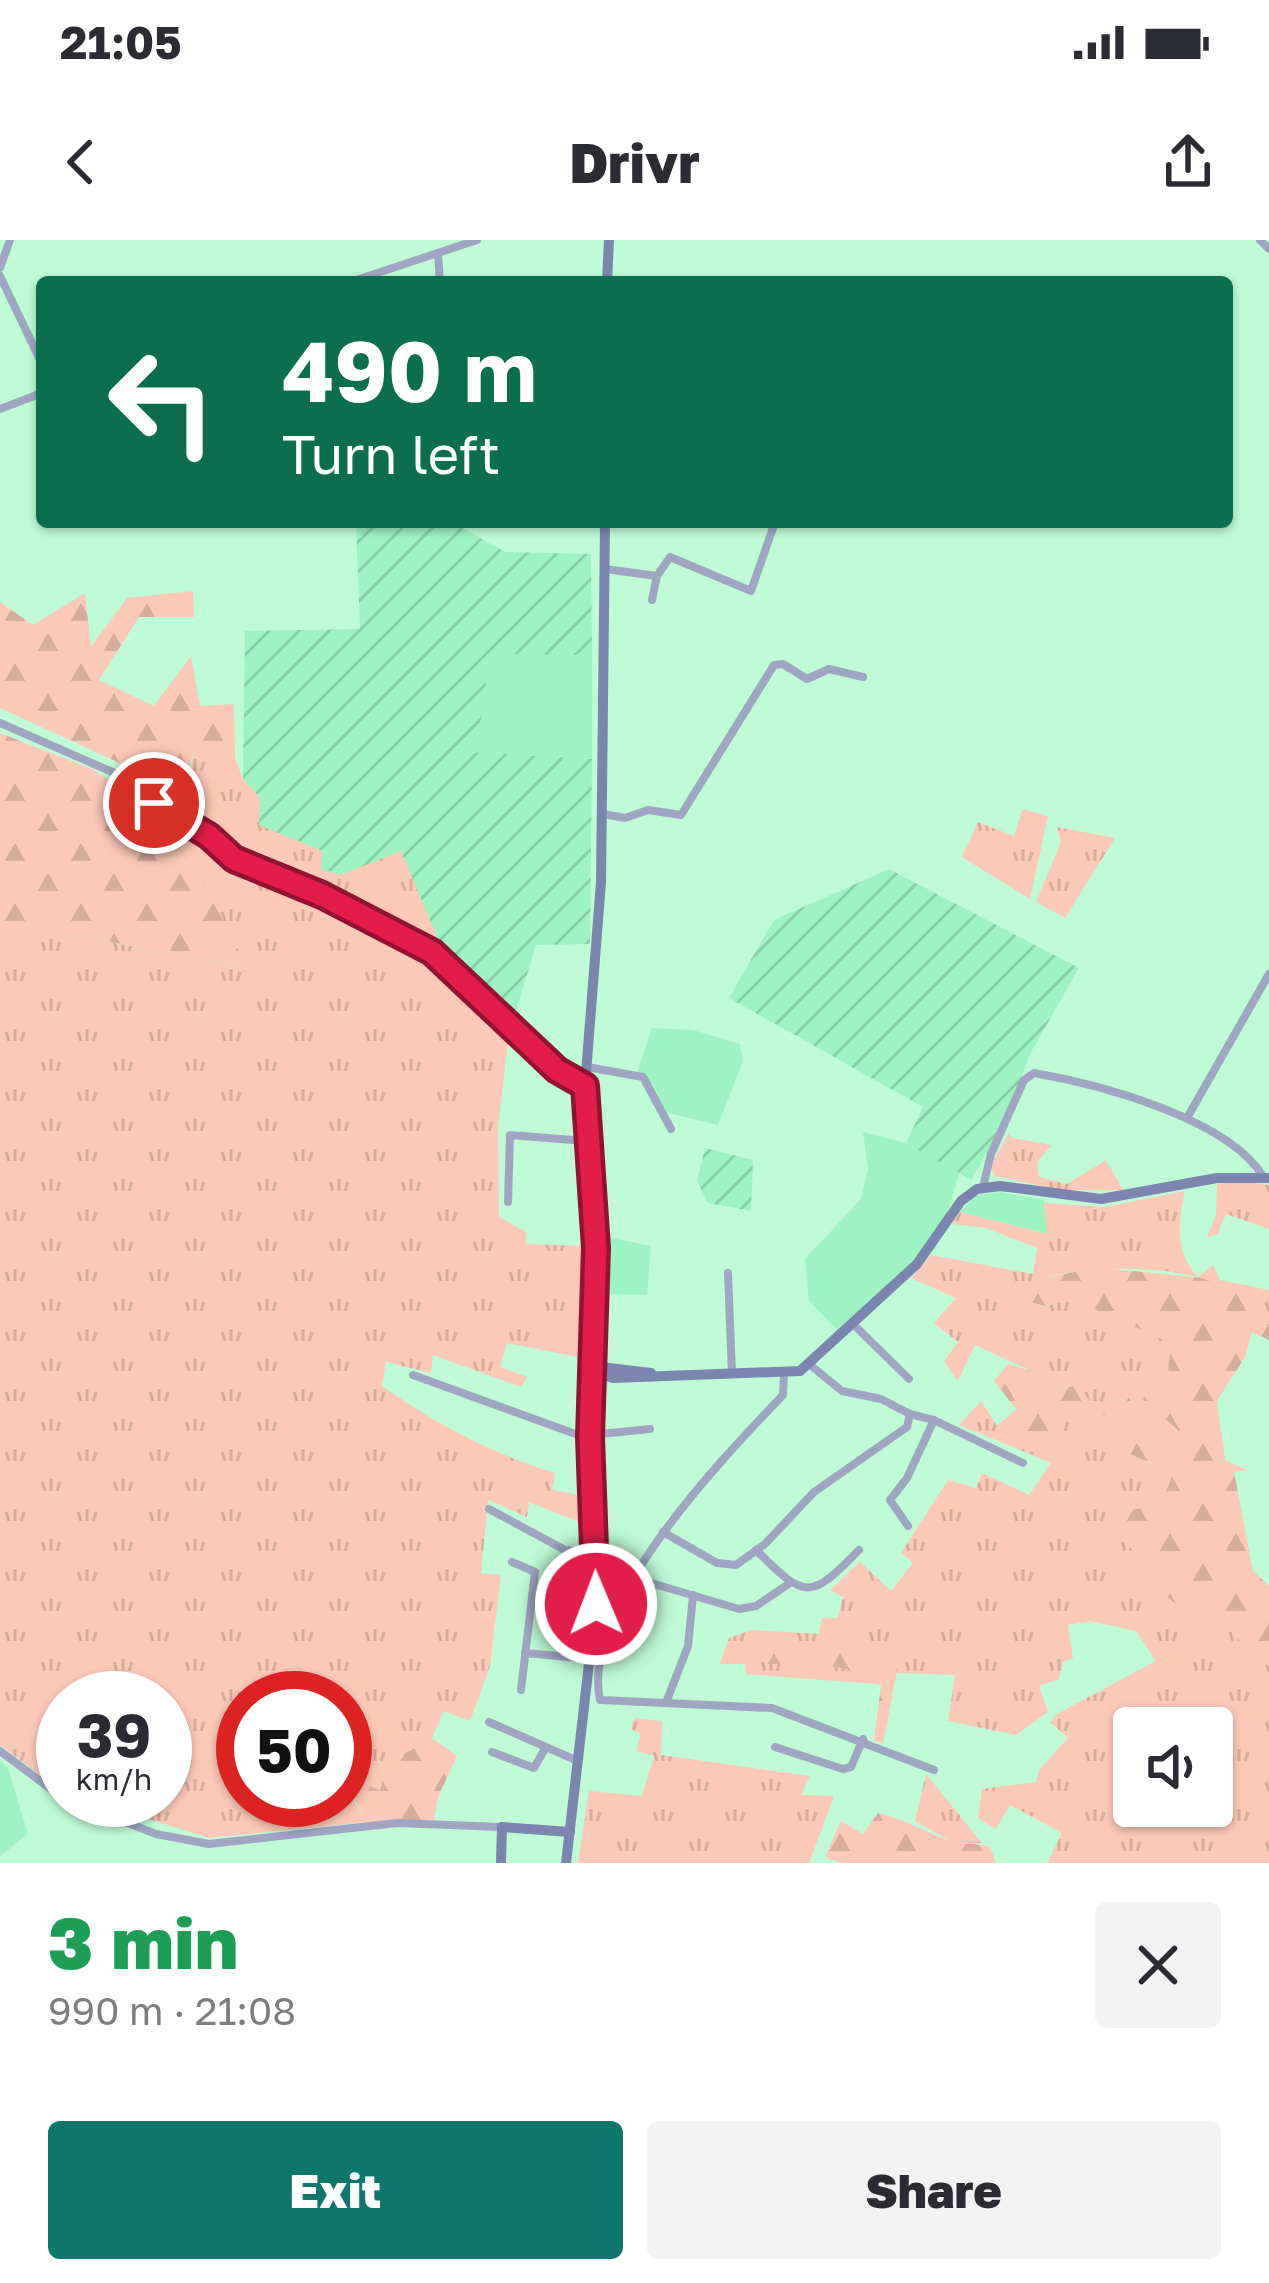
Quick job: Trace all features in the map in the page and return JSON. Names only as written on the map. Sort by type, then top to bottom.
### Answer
[{"type":"main road","points":[[606,241],[607,276]]},
{"type":"main road","points":[[566,1863],[590,1659],[596,1553],[590,1437],[596,1248],[585,1086],[603,814],[605,528]]},
{"type":"main road","points":[[592,1368],[654,1374],[784,1375],[810,1365],[917,1264],[961,1201],[983,1186],[1101,1199],[1217,1178],[1266,1178]]},
{"type":"main road","points":[[592,1368],[613,1378],[654,1374]]},
{"type":"main road","points":[[591,1407],[613,1378]]},
{"type":"main road","points":[[501,1863],[502,1827],[570,1832]]},
{"type":"street","points":[[10,240],[0,272],[36,351]]},
{"type":"street","points":[[368,276],[477,240]]},
{"type":"street","points":[[1260,240],[1269,249]]},
{"type":"street","points":[[438,253],[440,276]]},
{"type":"street","points":[[0,409],[36,395]]},
{"type":"street","points":[[652,600],[657,575],[670,557],[751,591],[773,528]]},
{"type":"street","points":[[605,568],[657,575]]},
{"type":"street","points":[[603,814],[625,818],[648,810],[681,815],[774,665],[783,664],[807,679],[829,669],[863,677]]},
{"type":"street","points":[[0,723],[117,775],[209,836],[234,859],[322,895],[432,952],[557,1070],[585,1086]]},
{"type":"street","points":[[1187,1118],[1269,974]]},
{"type":"street","points":[[587,1067],[643,1077],[656,1093],[671,1129]]},
{"type":"street","points":[[983,1186],[991,1154],[1024,1080],[1034,1073],[1187,1118],[1230,1142],[1266,1178]]},
{"type":"street","points":[[508,1202],[510,1135],[586,1141]]},
{"type":"street","points":[[728,1273],[732,1374]]},
{"type":"street","points":[[853,1324],[909,1378]]},
{"type":"street","points":[[810,1365],[842,1391],[881,1399],[934,1420],[1023,1463]]},
{"type":"street","points":[[413,1375],[590,1437],[650,1429]]},
{"type":"street","points":[[784,1375],[783,1395],[663,1532],[634,1578],[604,1640],[598,1693],[610,1701],[772,1708],[934,1770]]},
{"type":"street","points":[[663,1532],[726,1566],[756,1550],[814,1492],[898,1434],[910,1414]]},
{"type":"street","points":[[908,1526],[890,1500],[907,1478],[934,1420]]},
{"type":"street","points":[[489,1509],[565,1550],[596,1553]]},
{"type":"street","points":[[756,1550],[790,1583],[821,1589],[859,1550]]},
{"type":"street","points":[[512,1562],[536,1572],[521,1690]]},
{"type":"street","points":[[634,1578],[740,1609],[756,1606],[790,1583]]},
{"type":"street","points":[[667,1700],[688,1646],[693,1595]]},
{"type":"street","points":[[525,1653],[590,1659]]},
{"type":"street","points":[[489,1722],[578,1761]]},
{"type":"street","points":[[775,1748],[843,1769],[851,1767],[863,1739]]},
{"type":"street","points":[[492,1752],[535,1768],[546,1747]]},
{"type":"street","points":[[0,1750],[36,1777]]},
{"type":"street","points":[[138,1827],[209,1844],[397,1823],[502,1827]]},
{"type":"shaded area","points":[[356,528],[463,528],[505,552],[591,554],[592,655],[487,654],[485,705],[472,752],[592,759],[590,944],[536,945],[509,1034],[453,975],[340,875],[320,869],[322,851],[258,825],[243,779],[245,631],[360,629]]},
{"type":"shaded area","points":[[487,653],[592,655],[592,759],[472,752],[485,705]]},
{"type":"shaded area","points":[[889,869],[1079,968],[1030,1054],[1003,1125],[971,1180],[906,1143],[923,1107],[729,998],[774,920]]},
{"type":"shaded area","points":[[652,1028],[693,1030],[740,1044],[743,1061],[718,1125],[664,1112],[654,1086],[637,1073]]},
{"type":"shaded area","points":[[863,1132],[906,1143],[960,1170],[944,1224],[917,1258],[839,1332],[809,1301],[805,1259],[861,1199],[868,1168]]},
{"type":"shaded area","points":[[705,1148],[753,1160],[751,1211],[708,1203],[697,1181]]},
{"type":"shaded area","points":[[998,1192],[1044,1200],[1048,1234],[960,1212],[975,1196]]},
{"type":"shaded area","points":[[602,1229],[612,1238],[651,1246],[647,1295],[603,1294]]},
{"type":"shaded area","points":[[0,1761],[8,1768],[28,1834],[0,1856]]},
{"type":"green space","points":[[193,591],[194,617],[139,617],[99,680],[154,706],[191,656],[200,706],[234,704],[235,758],[195,745],[188,772],[204,784],[190,810],[126,766],[0,708],[0,602],[33,625],[85,593],[91,647],[127,598]]},
{"type":"green space","points":[[0,733],[94,770],[177,829],[248,969],[0,920]]},
{"type":"green space","points":[[195,744],[235,758],[243,779],[260,798],[259,825],[322,851],[321,869],[340,875],[401,851],[453,975],[509,1034],[498,1127],[499,1217],[526,1232],[526,1244],[585,1246],[583,1358],[507,1343],[500,1367],[527,1377],[521,1387],[433,1355],[431,1373],[386,1362],[382,1386],[465,1437],[555,1473],[552,1490],[579,1495],[582,1523],[529,1502],[527,1517],[488,1500],[481,1573],[501,1575],[490,1666],[470,1721],[444,1711],[432,1738],[386,1764],[380,1791],[372,1787],[372,1671],[216,1671],[216,1827],[318,1827],[209,1838],[174,1827],[192,1827],[192,1671],[36,1671],[36,1772],[0,1745],[0,920],[247,969],[177,829],[188,799]]},
{"type":"green space","points":[[1022,809],[1048,816],[1030,899],[962,857],[978,822],[1014,836]]},
{"type":"green space","points":[[1057,827],[1115,838],[1065,918],[1036,902],[1061,842]]},
{"type":"green space","points":[[1009,1133],[1011,1138],[1052,1145],[1037,1162],[1039,1177],[1067,1184],[1106,1160],[1123,1190],[1060,1190],[995,1176],[990,1167]]},
{"type":"green space","points":[[1217,1184],[1269,1185],[1269,1229],[1226,1214],[1218,1234],[1207,1237],[1216,1215]]},
{"type":"green space","points":[[1185,1191],[1180,1236],[1190,1267],[1198,1277],[1213,1265],[1220,1280],[1269,1290],[1269,1324],[1207,1281],[1157,1270],[1058,1274],[1022,1288],[1009,1282],[1007,1296],[1046,1306],[1072,1299],[1171,1343],[1168,1373],[1178,1429],[1167,1447],[1128,1397],[1092,1405],[1078,1386],[1044,1390],[1031,1371],[975,1345],[958,1381],[944,1361],[958,1342],[934,1323],[956,1298],[911,1278],[931,1255],[1033,1274],[1037,1248],[986,1228],[952,1224],[960,1212],[1047,1234],[1044,1203],[1105,1207]]},
{"type":"green space","points":[[1094,1267],[1201,1278],[1250,1294],[1261,1320],[1269,1324],[1269,1340],[1252,1332],[1245,1357],[1217,1401],[1225,1460],[1247,1470],[1234,1472],[1253,1571],[1269,1586],[1269,1665],[1255,1663],[1223,1617],[1182,1607],[1142,1568],[1113,1513],[1161,1505],[1173,1473],[1123,1451],[1112,1415],[1063,1415],[1063,1447],[1027,1440],[1020,1424],[1014,1436],[997,1426],[1016,1409],[994,1381],[1008,1364],[1031,1371],[1044,1390],[1078,1386],[1093,1405],[1128,1397],[1166,1446],[1178,1430],[1143,1400],[1154,1375],[1168,1372],[1171,1343],[1072,1299],[1046,1306],[1007,1297],[1009,1281],[1022,1288]]},
{"type":"green space","points":[[981,1401],[997,1426],[1013,1435],[1020,1423],[1063,1446],[1063,1415],[1112,1415],[1123,1451],[1173,1473],[1161,1505],[1223,1617],[1255,1662],[1269,1665],[1269,1863],[1047,1863],[1062,1833],[1010,1805],[996,1829],[978,1818],[982,1789],[1036,1782],[1039,1770],[1068,1738],[1050,1722],[1057,1714],[1156,1661],[1136,1631],[1089,1621],[1068,1625],[1073,1658],[1063,1662],[1059,1679],[1039,1686],[1048,1712],[1016,1735],[948,1721],[955,1675],[896,1673],[897,1665],[865,1652],[767,1648],[769,1664],[824,1664],[875,1676],[875,1684],[746,1674],[745,1664],[720,1664],[729,1638],[752,1630],[819,1634],[822,1618],[838,1618],[843,1597],[830,1590],[860,1562],[891,1591],[913,1563],[901,1553],[948,1480],[976,1488],[982,1473],[1029,1495],[1051,1463],[959,1425]]},
{"type":"green space","points":[[767,1647],[865,1652],[898,1665],[883,1744],[874,1740],[881,1685],[875,1684],[875,1676],[823,1664],[768,1664]]},
{"type":"green space","points":[[634,1718],[662,1721],[661,1755],[810,1776],[801,1795],[834,1796],[809,1863],[578,1863],[589,1791],[642,1796],[654,1756],[636,1751],[641,1734],[631,1729]]},
{"type":"green space","points":[[432,1738],[457,1756],[438,1797],[434,1820],[372,1822],[372,1787],[380,1791],[386,1764]]},
{"type":"green space","points":[[926,1774],[982,1843],[954,1843],[915,1821]]},
{"type":"green space","points":[[878,1813],[956,1842],[990,1847],[996,1863],[841,1863],[825,1857],[841,1821],[863,1834]]},
{"type":"route","points":[[154,803],[209,836],[234,859],[298,890],[322,895],[432,952],[453,966],[557,1070],[585,1086],[596,1248],[590,1437],[596,1604]]}]
